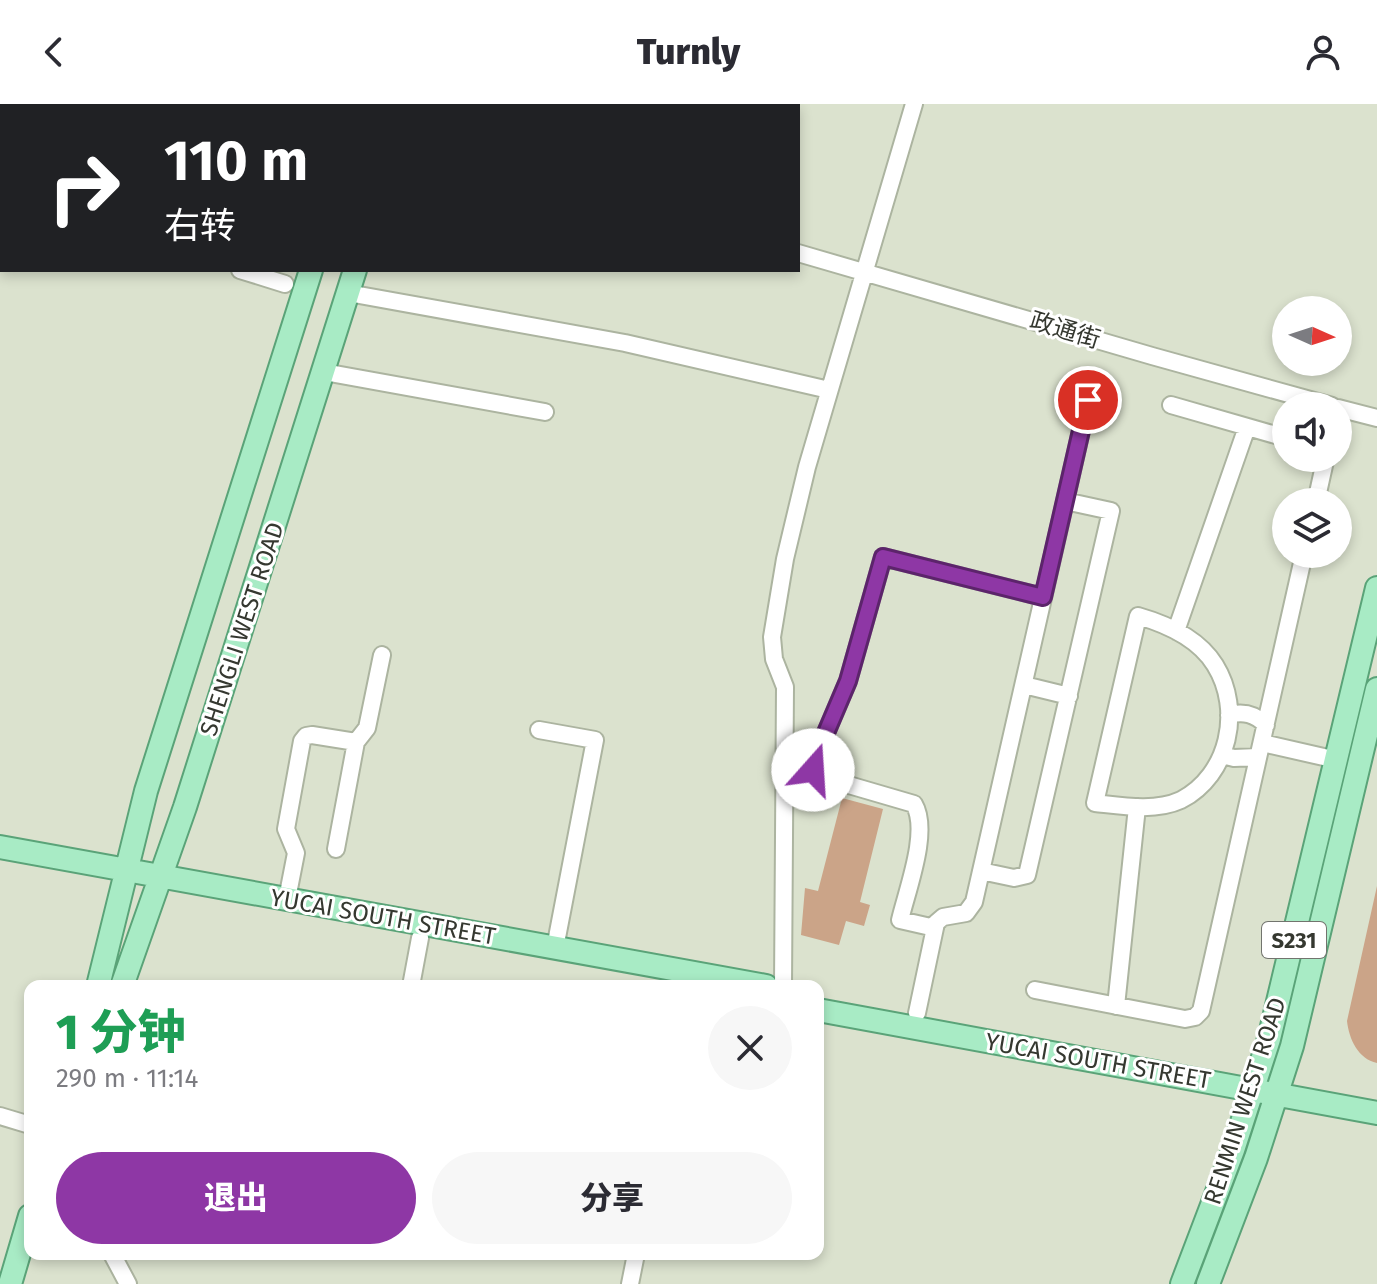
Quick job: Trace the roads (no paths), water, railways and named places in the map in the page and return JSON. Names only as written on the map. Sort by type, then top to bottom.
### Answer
[{"type":"main road","name":"SHENGLI WEST ROAD","points":[[100,980],[146,791],[310,272]]},
{"type":"main road","name":"SHENGLI WEST ROAD","points":[[124,980],[354,272]]},
{"type":"main road","name":"RENMIN WEST ROAD","points":[[1182,1284],[1256,1083],[1297,930],[1377,588]]},
{"type":"main road","name":"RENMIN WEST ROAD","points":[[1208,1284],[1256,1158],[1279,1087],[1320,936],[1377,689]]},
{"type":"main road","name":"YUCAI SOUTH STREET","points":[[0,847],[126,877],[420,938],[652,980]]},
{"type":"main road","name":"YUCAI SOUTH STREET","points":[[0,862],[126,877]]},
{"type":"main road","name":"YUCAI SOUTH STREET","points":[[158,883],[287,899],[733,980]]},
{"type":"main road","name":"YUCAI SOUTH STREET","points":[[824,996],[1256,1083]]},
{"type":"main road","name":"YUCAI SOUTH STREET","points":[[824,1011],[1279,1087],[1377,1098]]},
{"type":"main road","name":"YUCAI SOUTH STREET","points":[[1279,1087],[1377,1113]]},
{"type":"main road","points":[[10,1284],[24,1236]]},
{"type":"main road","points":[[25,1284],[32,1260]]},
{"type":"street","points":[[783,980],[785,687],[774,659],[772,637],[785,559],[803,482],[914,104]]},
{"type":"street","name":"政通街","points":[[800,254],[1281,392]]},
{"type":"street","points":[[246,272],[285,284]]},
{"type":"street","points":[[348,293],[625,343],[829,390]]},
{"type":"street","points":[[324,372],[545,412]]},
{"type":"street","points":[[917,1013],[935,928],[943,917],[966,913],[974,902],[1088,400]]},
{"type":"street","points":[[1171,405],[1272,434]]},
{"type":"street","name":"政通街","points":[[1352,411],[1377,418]]},
{"type":"street","points":[[1176,631],[1247,427]]},
{"type":"street","points":[[981,871],[1014,878],[1027,875],[1111,511],[1065,501]]},
{"type":"street","points":[[935,928],[900,920],[921,829],[919,812],[914,804],[818,776],[813,770],[814,761],[848,681],[883,557],[1043,597]]},
{"type":"street","points":[[1035,990],[1185,1019],[1195,1017],[1201,1011],[1301,568]]},
{"type":"street","points":[[1138,616],[1176,631],[1203,650],[1215,665],[1225,687],[1229,715],[1222,755],[1211,774],[1180,800],[1137,807],[1095,803],[1138,616]]},
{"type":"street","points":[[336,849],[356,742],[367,728],[382,655]]},
{"type":"street","points":[[1024,685],[1069,696]]},
{"type":"street","points":[[1229,715],[1249,714],[1266,725]]},
{"type":"street","points":[[539,730],[595,740],[555,948]]},
{"type":"street","points":[[287,899],[296,853],[286,829],[302,741],[312,735],[356,742]]},
{"type":"street","points":[[1222,755],[1234,758],[1260,750],[1337,760]]},
{"type":"street","points":[[1116,1006],[1137,807]]},
{"type":"street","points":[[412,980],[420,938]]},
{"type":"street","points":[[0,1116],[24,1123]]},
{"type":"street","points":[[115,1260],[128,1284]]},
{"type":"street","points":[[630,1284],[635,1260]]}]
